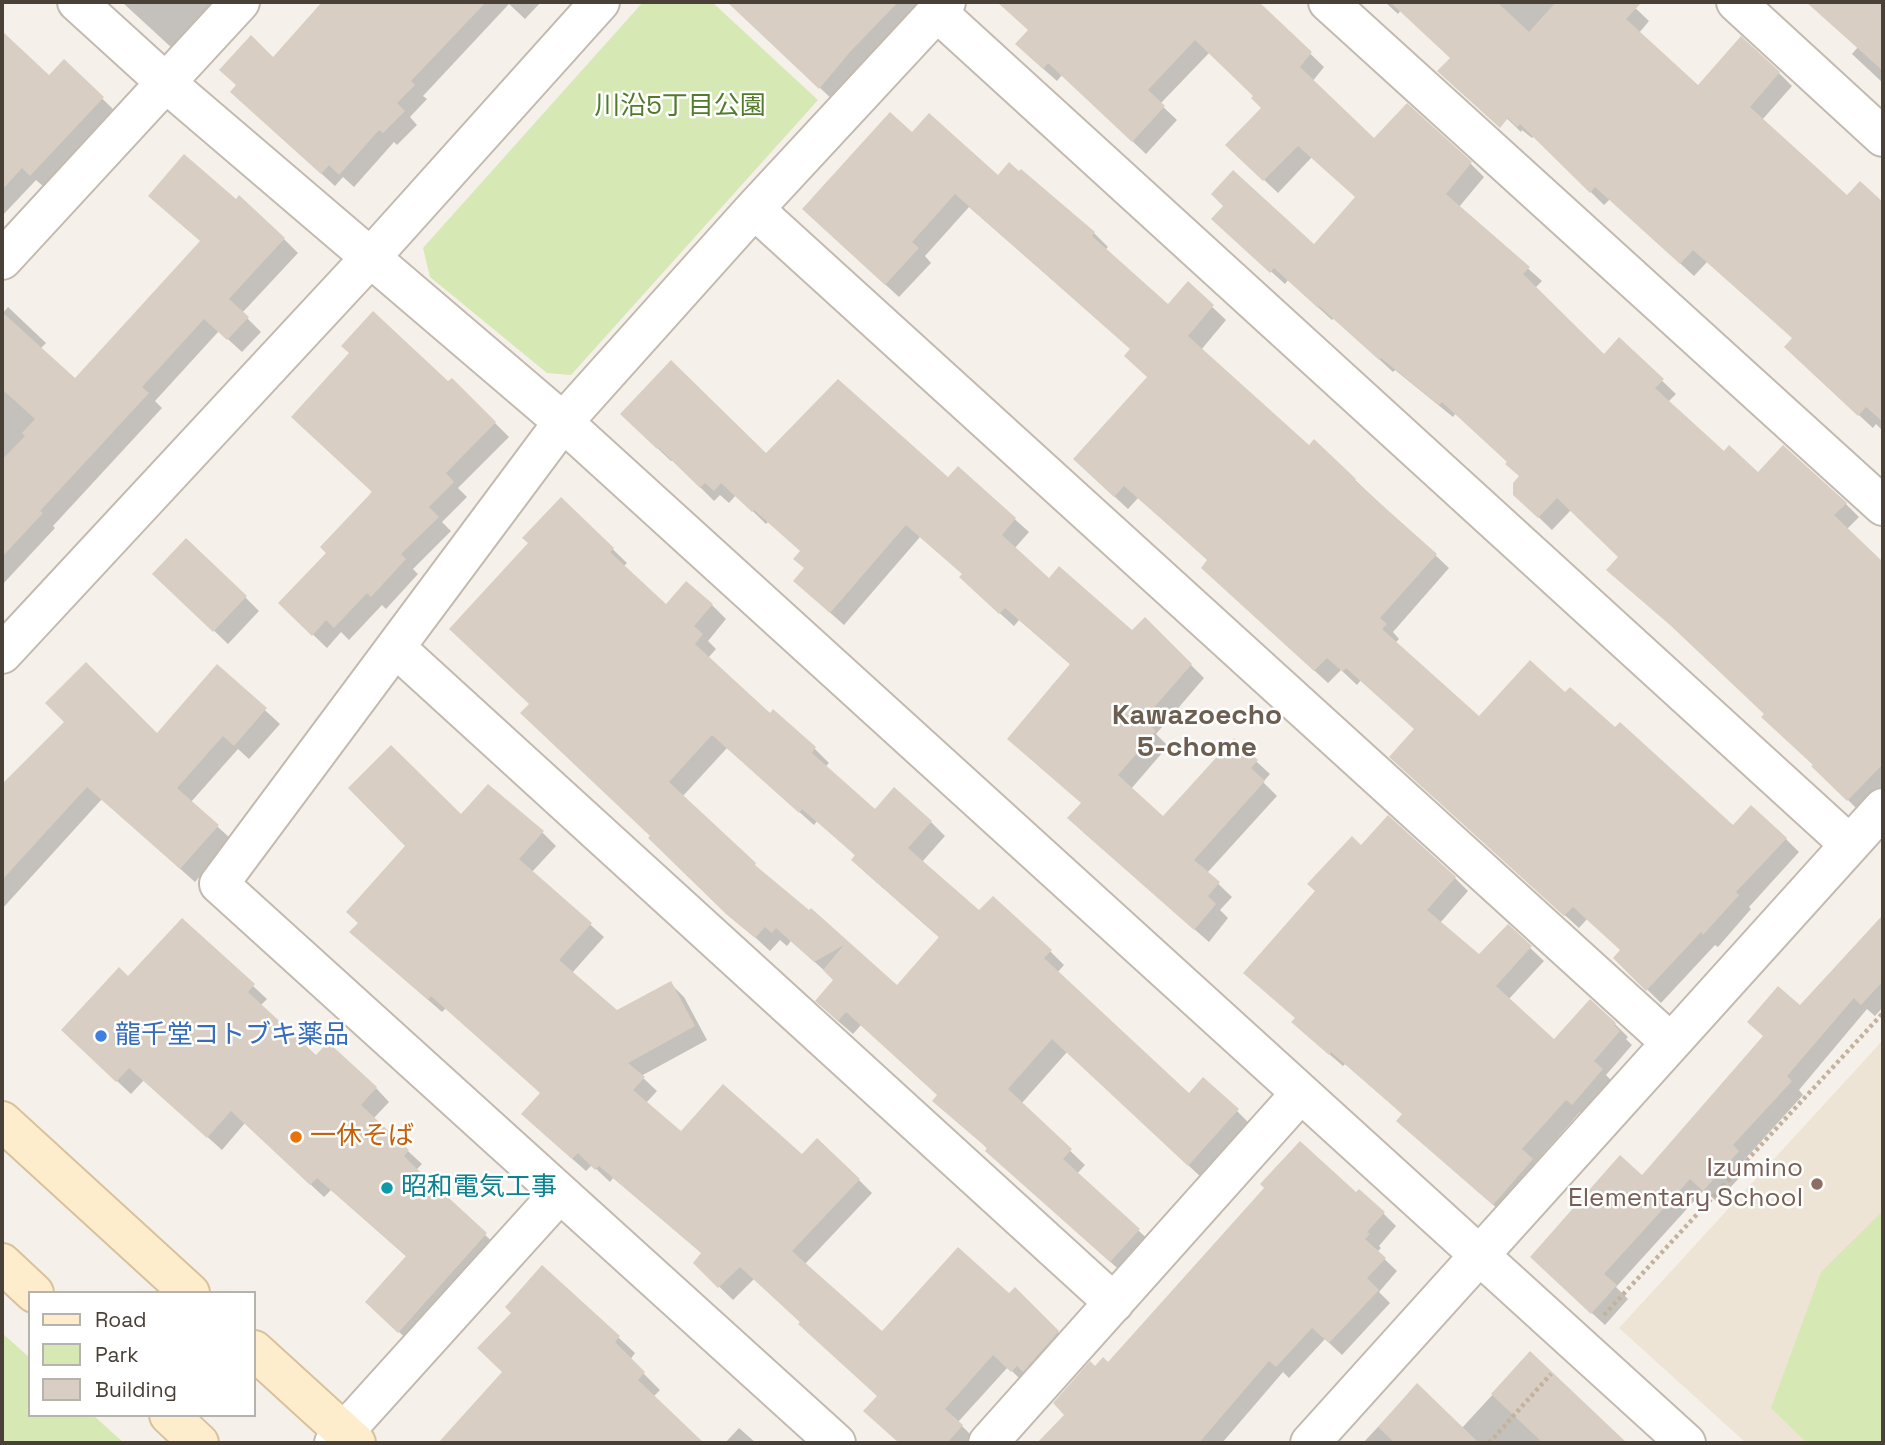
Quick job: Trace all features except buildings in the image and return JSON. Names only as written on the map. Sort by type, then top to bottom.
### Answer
[{"type":"main road","points":[[2,1121],[188,1291]]},
{"type":"main road","points":[[2,1263],[32,1291]]},
{"type":"main road","points":[[256,1352],[345,1440]]},
{"type":"main road","points":[[171,1417],[199,1443]]},
{"type":"street","points":[[77,2],[165,82],[563,422],[1686,1443]]},
{"type":"street","points":[[2,260],[240,2]]},
{"type":"street","points":[[2,654],[370,258],[600,2]]},
{"type":"street","points":[[1328,2],[1883,506]]},
{"type":"street","points":[[1736,2],[1883,137]]},
{"type":"street","points":[[836,1443],[219,884],[563,422],[754,209],[942,7],[1849,844]]},
{"type":"street","points":[[754,209],[1671,1043]]},
{"type":"street","points":[[396,648],[1115,1303]]},
{"type":"street","points":[[1310,1443],[1883,808]]},
{"type":"street","points":[[988,1443],[1301,1093]]},
{"type":"street","points":[[345,1440],[560,1193]]},
{"type":"path","points":[[1489,1443],[1883,1013]]},
{"type":"shaded area","name":"Izumino Elementary School","points":[[1883,1040],[1883,1443],[1746,1443],[1619,1328]]},
{"type":"green space","name":"川沿5丁目公園","points":[[643,2],[712,2],[818,100],[571,375],[547,373],[430,277],[423,248]]},
{"type":"green space","points":[[1883,1211],[1883,1443],[1807,1443],[1771,1408],[1821,1272]]},
{"type":"green space","points":[[2,1333],[28,1356],[28,1417],[95,1417],[124,1443],[2,1443]]},
{"type":"place","name":"龍千堂コトブキ薬品","points":[[101,1036]]},
{"type":"place","name":"一休そば","points":[[296,1137]]},
{"type":"place","name":"Izumino Elementary School","points":[[1817,1184]]},
{"type":"place","name":"昭和電気工事","points":[[387,1188]]},
{"type":"district","name":"Kawazoecho 5-chome","points":[[1197,732]]}]
